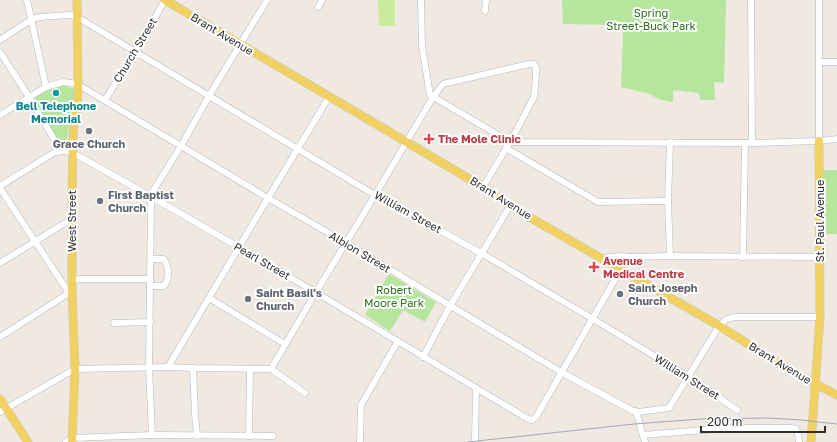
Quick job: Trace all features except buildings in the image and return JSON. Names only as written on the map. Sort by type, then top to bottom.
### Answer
[{"type":"main road","name":"West Street","points":[[70,441],[75,369],[71,292],[73,130],[77,104],[77,0]]},
{"type":"main road","name":"Brant Avenue","points":[[165,0],[483,187],[510,206],[719,326],[791,371],[837,395]]},
{"type":"main road","name":"St. Paul Avenue","points":[[811,442],[820,317],[819,141]]},
{"type":"main road","points":[[0,399],[3,410],[28,442]]},
{"type":"street","points":[[27,0],[46,87]]},
{"type":"street","name":"Church Street","points":[[105,100],[165,0]]},
{"type":"street","points":[[152,435],[149,368],[151,203],[153,191],[267,0]]},
{"type":"street","points":[[318,7],[322,0]]},
{"type":"street","points":[[421,0],[422,46],[430,95],[510,142],[752,143],[837,139]]},
{"type":"street","points":[[486,0],[486,10]]},
{"type":"street","points":[[751,0],[752,143]]},
{"type":"street","name":"St. Paul Avenue","points":[[819,0],[819,141]]},
{"type":"street","points":[[0,40],[32,19],[70,15],[77,17]]},
{"type":"street","name":"William Street","points":[[77,17],[376,195],[481,253],[592,318],[690,378],[737,410]]},
{"type":"street","points":[[0,52],[61,151],[54,152],[0,187],[35,241],[71,292],[0,337]]},
{"type":"street","points":[[819,62],[837,62]]},
{"type":"street","points":[[271,369],[433,97],[443,84],[534,64],[536,68],[536,75],[534,97],[510,142],[483,187]]},
{"type":"street","points":[[0,114],[46,87],[63,82],[77,84]]},
{"type":"street","name":"Albion Street","points":[[77,84],[561,372],[634,411],[644,412],[669,408],[690,378]]},
{"type":"street","points":[[168,367],[297,148],[329,97]]},
{"type":"street","points":[[670,142],[668,201],[670,256]]},
{"type":"street","points":[[743,257],[745,143]]},
{"type":"street","points":[[506,148],[598,202],[668,201]]},
{"type":"street","name":"Pearl Street","points":[[61,151],[73,153],[152,197],[528,419],[532,420],[536,417],[561,372]]},
{"type":"street","points":[[423,357],[450,306],[510,206]]},
{"type":"street","points":[[0,263],[72,218]]},
{"type":"street","points":[[602,258],[620,256],[820,257]]},
{"type":"street","points":[[561,372],[625,262],[632,257]]},
{"type":"street","points":[[150,286],[164,286],[168,281],[168,266],[164,259],[151,259]]},
{"type":"street","points":[[72,280],[150,279]]},
{"type":"street","points":[[209,298],[285,344]]},
{"type":"street","points":[[690,378],[719,326],[727,319],[820,317]]},
{"type":"street","points":[[114,323],[150,322]]},
{"type":"street","points":[[360,441],[361,405],[398,342]]},
{"type":"street","points":[[3,410],[75,369],[168,367],[271,369],[305,393]]},
{"type":"street","points":[[193,368],[195,414],[198,436]]},
{"type":"street","points":[[249,436],[250,369]]},
{"type":"street","points":[[475,442],[476,388]]},
{"type":"street","points":[[634,411],[639,420],[640,430],[644,439]]},
{"type":"street","points":[[644,412],[642,420],[644,439]]},
{"type":"street","points":[[644,439],[729,428],[791,428],[796,429],[799,442]]},
{"type":"street","points":[[70,441],[152,435],[273,436]]},
{"type":"green space","points":[[378,0],[395,0],[395,26],[379,26]]},
{"type":"green space","name":"Spring Street-Buck Park","points":[[562,0],[726,0],[724,83],[714,82],[715,100],[700,100],[699,93],[673,90],[673,102],[661,100],[647,93],[621,87],[623,25],[563,24]]},
{"type":"green space","points":[[64,85],[75,90],[66,142],[60,143],[34,101],[37,94],[47,88]]},
{"type":"green space","points":[[823,170],[837,170],[837,234],[821,234]]},
{"type":"green space","name":"Robert Moore Park","points":[[389,274],[436,302],[425,322],[403,310],[390,331],[365,315]]},
{"type":"railway","points":[[468,442],[634,424],[701,419],[768,418],[837,424]]},
{"type":"place","name":"Bell Telephone Memorial","points":[[56,93]]},
{"type":"place","name":"Grace Church","points":[[89,131]]},
{"type":"place","name":"The Mole Clinic","points":[[429,139]]},
{"type":"place","name":"First Baptist Church","points":[[100,201]]},
{"type":"place","name":"Avenue Medical Centre","points":[[594,267]]},
{"type":"place","name":"Saint Joseph Church","points":[[620,294]]},
{"type":"place","name":"Saint Basil's Church","points":[[248,299]]}]
